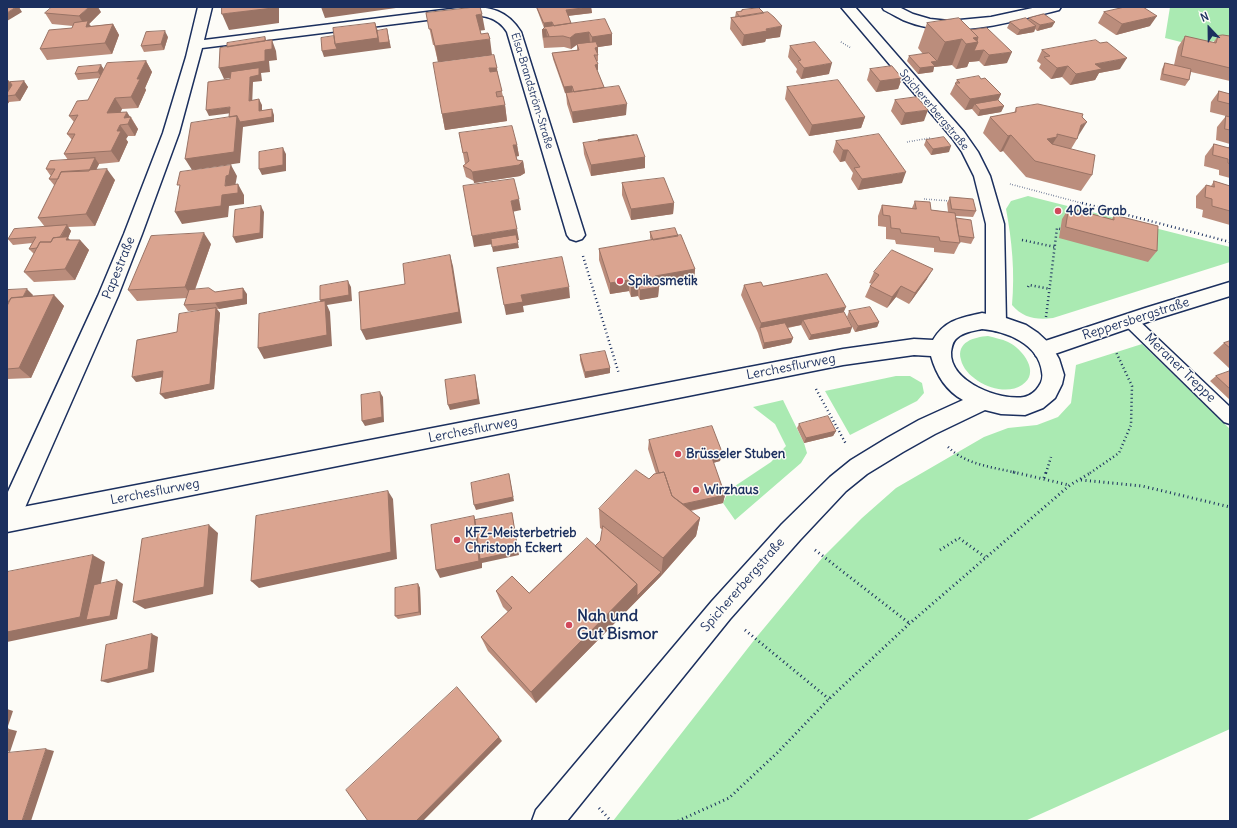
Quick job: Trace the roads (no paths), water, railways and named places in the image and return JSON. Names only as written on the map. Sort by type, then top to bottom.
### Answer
[{"type":"street","name":"Papestraße","points":[[7,521],[108,296],[131,238],[171,133],[196,45],[205,7]]},
{"type":"street","name":"Spichererbergstraße","points":[[848,7],[958,135],[970,152],[982,176],[995,230],[996,322]]},
{"type":"street","points":[[889,7],[915,21],[941,25],[976,24],[1054,7]]},
{"type":"street","name":"Elsa-Brandström-Straße","points":[[196,45],[467,11],[484,12],[501,17],[511,25],[514,32],[576,235]]},
{"type":"street","name":"Reppersbergstraße","points":[[1043,350],[1129,320],[1230,289]]},
{"type":"street","points":[[982,321],[996,322],[1022,332],[1043,350],[1050,360],[1053,371],[1052,385],[1042,399],[1026,406],[1004,406],[983,401],[968,393],[955,383],[946,372],[941,360],[940,349],[946,335],[958,325],[982,321]]},
{"type":"street","name":"Lerchesflurweg","points":[[7,521],[836,358],[914,347],[940,349]]},
{"type":"street","name":"Spichererbergstraße","points":[[547,821],[721,610],[791,532],[838,484],[859,467],[894,445],[927,427],[983,401]]},
{"type":"lane","name":"Meraner Treppe","points":[[1129,320],[1230,417]]},
{"type":"place","name":"40er Grab","points":[[1058,211]]},
{"type":"place","name":"Spikosmetik","points":[[620,281]]},
{"type":"place","name":"Brüsseler Stuben","points":[[678,454]]},
{"type":"place","name":"Wirzhaus","points":[[696,490]]},
{"type":"place","name":"KFZ-Meisterbetrieb Christoph Eckert","points":[[457,540]]},
{"type":"place","name":"Nah und Gut Bismor","points":[[569,625]]}]
